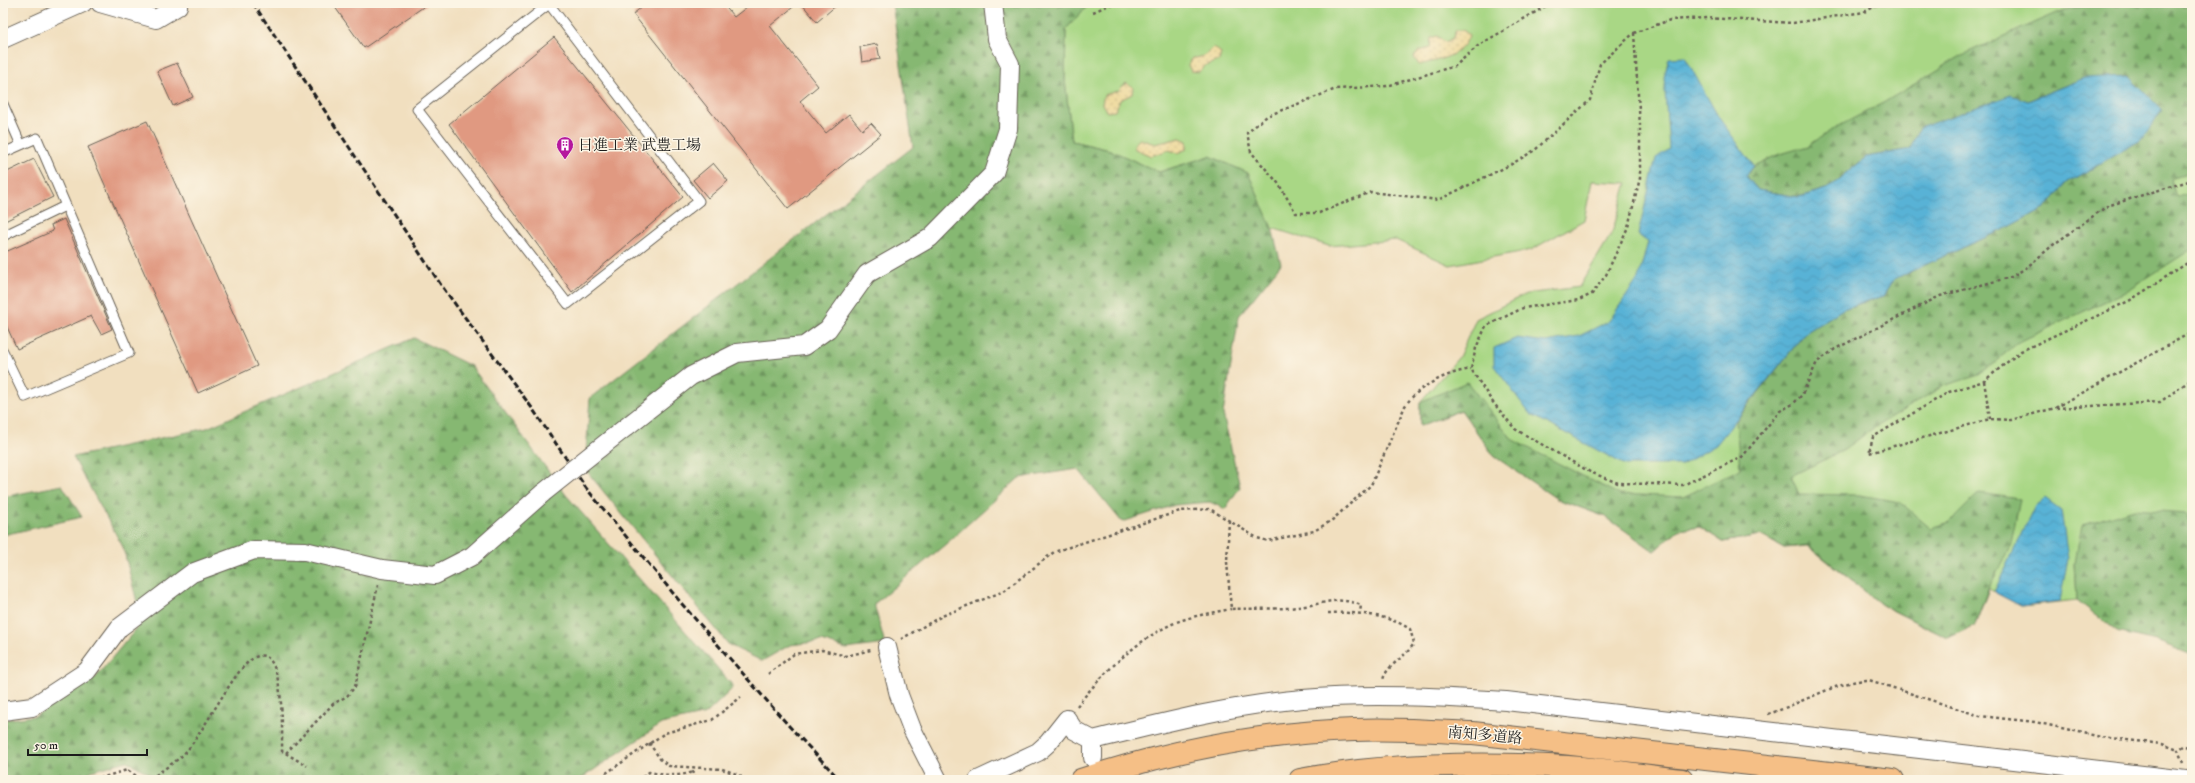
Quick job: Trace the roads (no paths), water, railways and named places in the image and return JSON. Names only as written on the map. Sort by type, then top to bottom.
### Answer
[{"type":"highway","name":"南知多道路","points":[[1081,780],[1165,756],[1250,740],[1355,730],[1413,730],[1473,734],[1893,780]]},
{"type":"highway","name":"南知多道路","points":[[1300,780],[1380,768],[1504,764],[1570,767],[1682,780]]},
{"type":"street","points":[[3,39],[83,3]]},
{"type":"street","points":[[100,3],[156,20],[178,6],[176,3]]},
{"type":"street","points":[[3,711],[32,707],[87,671],[119,628],[192,573],[254,550],[305,551],[382,568],[435,575],[472,556],[543,493],[691,376],[736,353],[804,346],[810,342],[828,329],[867,274],[930,238],[994,173],[1008,129],[1010,64],[997,39],[993,3]]},
{"type":"street","points":[[887,647],[899,695],[912,729],[938,780]]},
{"type":"street","points":[[978,780],[1038,752],[1048,743],[1067,719],[1074,730],[1093,740],[1176,719],[1248,706],[1303,699],[1385,696],[1435,697],[1513,702],[2186,780]]},
{"type":"street","points":[[1093,740],[1093,758]]},
{"type":"lane","points":[[549,4],[699,202],[568,304],[417,109],[549,4]]},
{"type":"lane","points":[[3,104],[21,145]]},
{"type":"lane","points":[[3,153],[36,138],[129,353],[25,397],[3,351]]},
{"type":"lane","points":[[3,236],[66,206]]},
{"type":"water","points":[[1685,57],[1719,118],[1754,166],[1746,176],[1758,190],[1799,197],[1829,188],[1866,157],[1910,149],[1919,128],[2011,95],[2028,101],[2084,78],[2128,76],[2162,110],[2141,140],[2068,182],[2045,208],[2011,226],[1894,279],[1883,296],[1843,309],[1805,333],[1716,445],[1682,465],[1625,465],[1530,414],[1494,366],[1494,348],[1517,338],[1546,342],[1579,336],[1609,321],[1638,279],[1648,242],[1638,235],[1656,158],[1669,149],[1664,77],[1669,58]]},
{"type":"water","points":[[2045,498],[2061,510],[2068,558],[2060,601],[2021,606],[1994,592],[2035,506]]},
{"type":"railway","points":[[253,3],[441,285],[532,408],[586,488],[682,604],[789,726],[840,780]]},
{"type":"place","name":"日進工業 武豊工場","points":[[565,160]]}]
